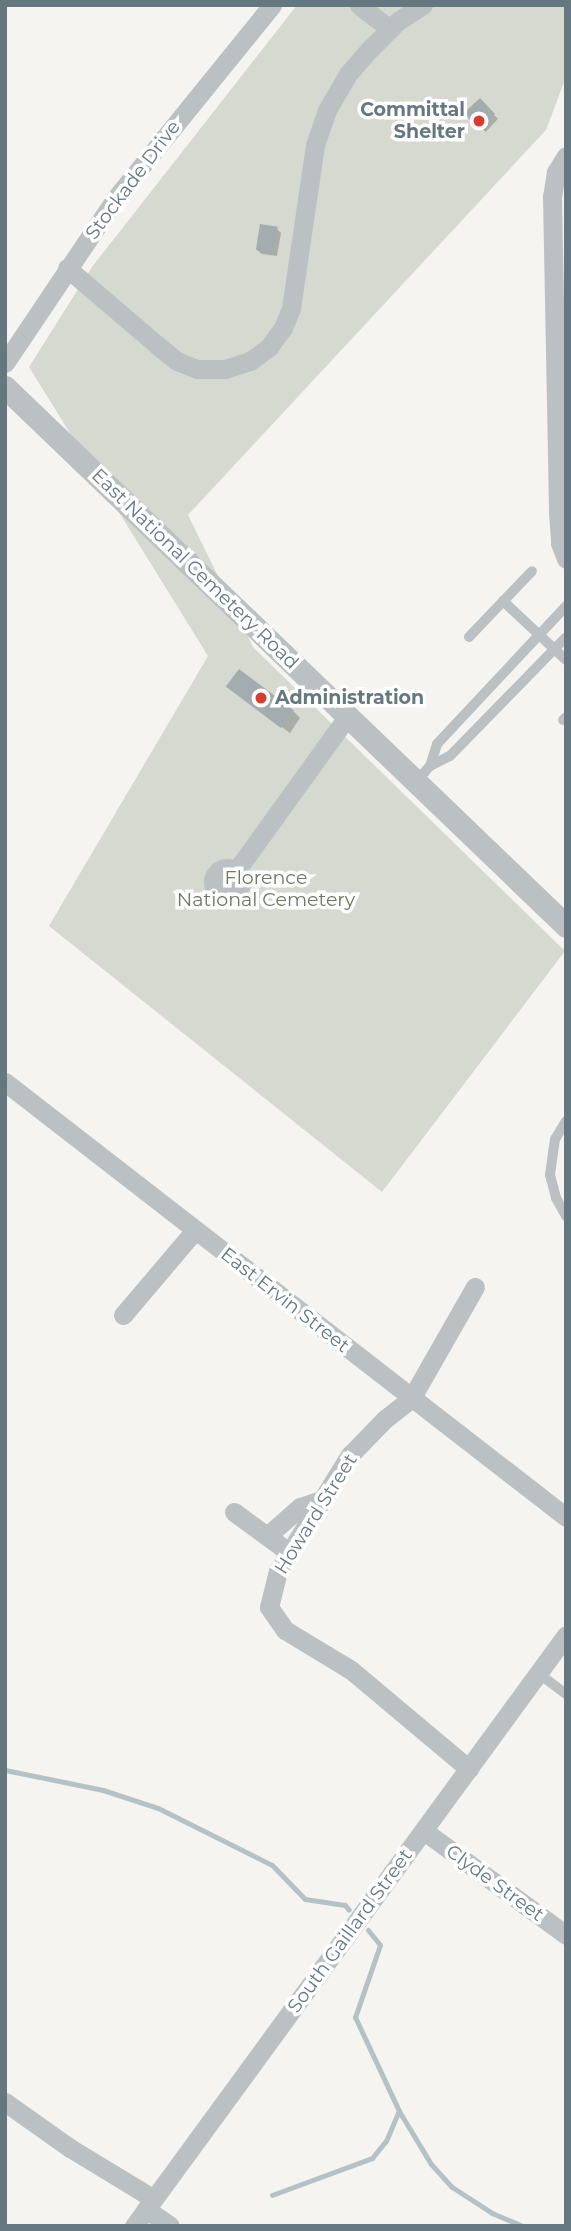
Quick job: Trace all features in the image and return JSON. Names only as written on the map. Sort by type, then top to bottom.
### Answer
[{"type":"street","name":"Stockade Drive","points":[[5,363],[67,268],[157,146],[272,5]]},
{"type":"street","points":[[359,5],[390,29]]},
{"type":"street","points":[[67,268],[177,361],[197,369],[225,369],[250,360],[269,347],[283,328],[291,308],[315,145],[327,110],[348,74],[390,29],[424,5]]},
{"type":"street","points":[[566,156],[553,182],[559,248],[562,483],[558,505],[560,543],[566,559]]},
{"type":"street","name":"East National Cemetery Road","points":[[5,387],[347,717],[422,774],[566,926]]},
{"type":"street","points":[[236,871],[347,717]]},
{"type":"street","name":"East Ervin Street","points":[[5,1082],[566,1517]]},
{"type":"street","points":[[123,1315],[195,1230]]},
{"type":"street","name":"Howard Street","points":[[469,1769],[351,1670],[285,1630],[270,1607],[270,1594],[278,1571],[350,1455],[385,1419],[411,1399],[475,1286]]},
{"type":"street","points":[[267,1536],[300,1507],[322,1500]]},
{"type":"street","points":[[233,1512],[289,1553]]},
{"type":"street","name":"South Gaillard Street","points":[[134,2226],[566,1635]]},
{"type":"street","name":"Clyde Street","points":[[424,1831],[566,1935]]},
{"type":"street","points":[[5,2102],[150,2204],[170,2226]]},
{"type":"lane","points":[[468,637],[532,571]]},
{"type":"lane","points":[[503,601],[566,660]]},
{"type":"lane","points":[[422,774],[437,744],[566,606]]},
{"type":"lane","points":[[422,774],[450,756],[566,637]]},
{"type":"lane","points":[[566,1121],[555,1139],[550,1175],[566,1216]]},
{"type":"lane","points":[[538,1672],[566,1694]]},
{"type":"green space","name":"Florence National Cemetery","points":[[297,5],[566,5],[566,77],[546,130],[188,515],[253,647],[565,951],[382,1192],[49,926],[208,656],[29,367],[92,267]]},
{"type":"building","name":"Committal Shelter","points":[[480,98],[495,114],[479,129],[464,113]]},
{"type":"building","points":[[260,224],[278,227],[274,252],[256,250]]},
{"type":"building","name":"Administration","points":[[239,669],[294,711],[281,728],[226,687]]},
{"type":"waterway","points":[[5,1770],[103,1790],[158,1808],[272,1865],[305,1899],[345,1905],[349,1910]]},
{"type":"waterway","points":[[368,1930],[380,1945],[355,2017],[399,2111],[431,2164],[452,2187],[492,2213],[523,2226]]},
{"type":"waterway","points":[[272,2195],[372,2158],[386,2141],[399,2111]]},
{"type":"place","name":"Committal Shelter","points":[[479,121]]},
{"type":"place","name":"Administration","points":[[261,698]]}]
